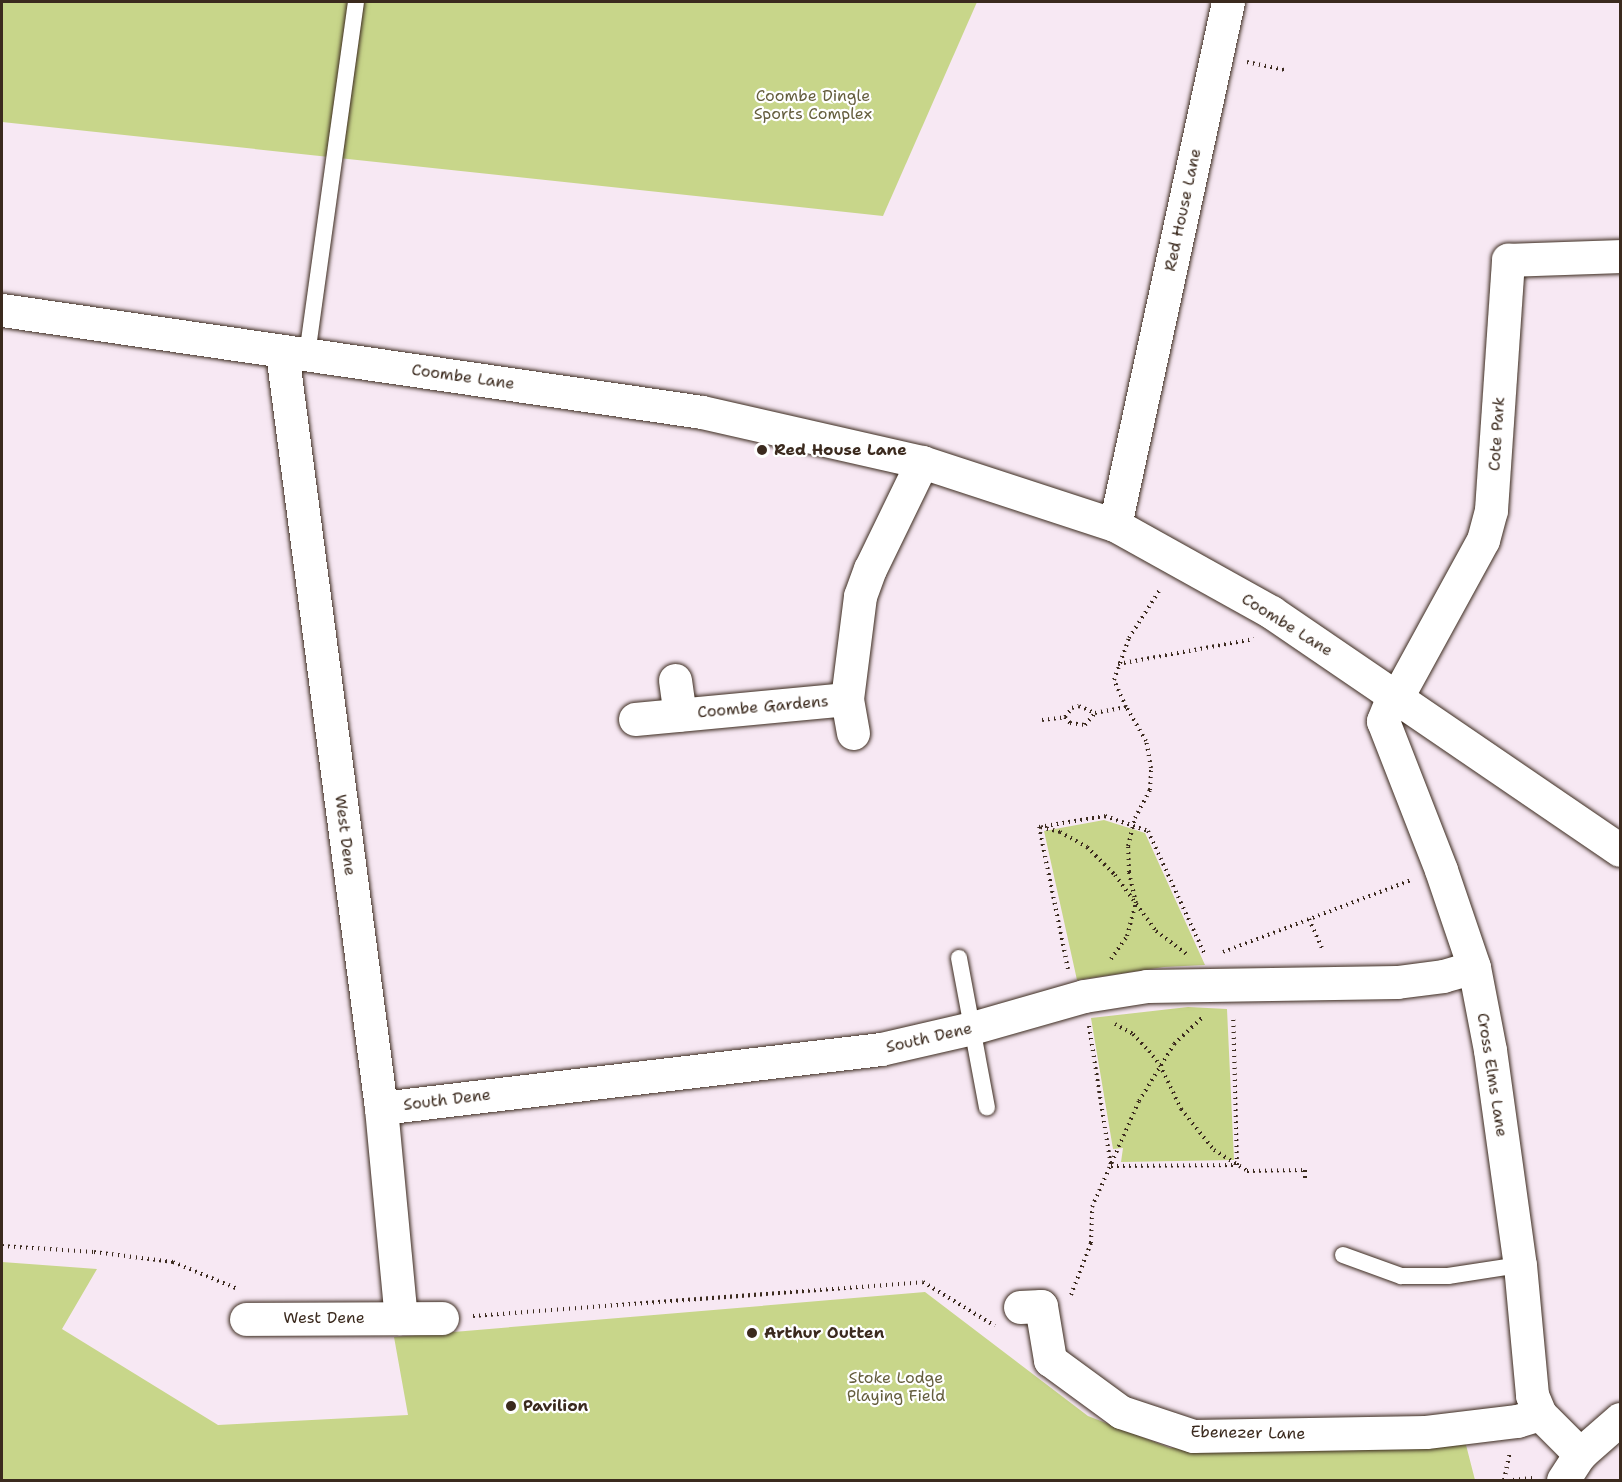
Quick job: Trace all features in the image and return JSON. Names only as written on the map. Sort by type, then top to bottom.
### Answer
[{"type":"street","name":"Red House Lane","points":[[1114,525],[1228,2]]},
{"type":"street","name":"Cote Park","points":[[1395,696],[1483,540],[1491,510],[1508,260],[1620,256]]},
{"type":"street","name":"Coombe Lane","points":[[2,310],[702,412],[922,462],[1114,525],[1271,612],[1620,850]]},
{"type":"street","name":"West Dene","points":[[294,353],[381,1108],[401,1318]]},
{"type":"street","points":[[853,733],[847,699],[860,596],[870,568],[922,462]]},
{"type":"street","name":"Coombe Gardens","points":[[675,680],[680,715]]},
{"type":"street","name":"Cross Elms Lane","points":[[1395,696],[1383,721],[1441,870],[1474,967],[1490,1050],[1520,1265],[1530,1377],[1540,1414],[1571,1467]]},
{"type":"street","name":"Coombe Gardens","points":[[635,718],[847,699]]},
{"type":"street","name":"South Dene","points":[[381,1108],[881,1049],[1147,986],[1221,981],[1398,982],[1443,976],[1474,967]]},
{"type":"street","name":"West Dene","points":[[243,1304],[401,1318],[442,1318]]},
{"type":"street","name":"Ebenezer Lane","points":[[1010,1319],[1041,1306],[1050,1360],[1121,1412],[1193,1436],[1426,1432],[1517,1421],[1540,1414]]},
{"type":"street","points":[[1571,1467],[1620,1419]]},
{"type":"lane","points":[[294,353],[356,2]]},
{"type":"lane","points":[[959,958],[987,1107]]},
{"type":"lane","points":[[1342,1255],[1401,1276],[1448,1276],[1520,1265]]},
{"type":"path","points":[[1216,57],[1285,70]]},
{"type":"path","points":[[1081,1003],[1128,936],[1136,903],[1129,873],[1128,846],[1133,824],[1150,790],[1151,768],[1146,741],[1126,707],[1114,680],[1129,638],[1176,560]]},
{"type":"path","points":[[1118,664],[1299,631]]},
{"type":"path","points":[[1042,720],[1065,717],[1072,708],[1079,706],[1095,713],[1126,707]]},
{"type":"path","points":[[1065,717],[1070,723],[1085,725],[1095,713]]},
{"type":"path","points":[[1039,827],[1105,816],[1148,831],[1221,981],[1237,1165]]},
{"type":"path","points":[[1039,827],[1060,832],[1087,847],[1115,875],[1156,931],[1221,981]]},
{"type":"path","points":[[1039,827],[1081,1003],[1111,1166]]},
{"type":"path","points":[[1068,1304],[1091,1243],[1092,1207],[1138,1101],[1160,1065],[1188,1029],[1204,1017],[1221,981],[1441,870]]},
{"type":"path","points":[[1081,1003],[1133,1034],[1160,1065],[1181,1109],[1214,1150],[1247,1171],[1305,1170],[1305,1179]]},
{"type":"path","points":[[1111,1166],[1237,1165]]},
{"type":"path","points":[[2,1246],[94,1252],[173,1262],[243,1304]]},
{"type":"path","points":[[442,1318],[923,1282],[1010,1319]]},
{"type":"green space","name":"Coombe Dingle Sports Complex","points":[[2,2],[977,2],[883,216],[2,122]]},
{"type":"green space","points":[[1104,820],[1145,833],[1205,965],[1164,967],[1077,980],[1044,831]]},
{"type":"green space","points":[[1188,1007],[1227,1009],[1234,1160],[1121,1162],[1123,1148],[1113,1149],[1091,1018]]},
{"type":"green space","name":"Stoke Lodge Playing Field","points":[[2,1262],[97,1269],[62,1329],[218,1425],[408,1415],[394,1337],[925,1292],[1088,1416],[1170,1448],[1465,1441],[1475,1480],[2,1480]]},
{"type":"place","name":"Red House Lane","points":[[762,450]]},
{"type":"place","name":"Arthur Outten","points":[[752,1333]]},
{"type":"place","name":"Pavilion","points":[[511,1406]]}]
